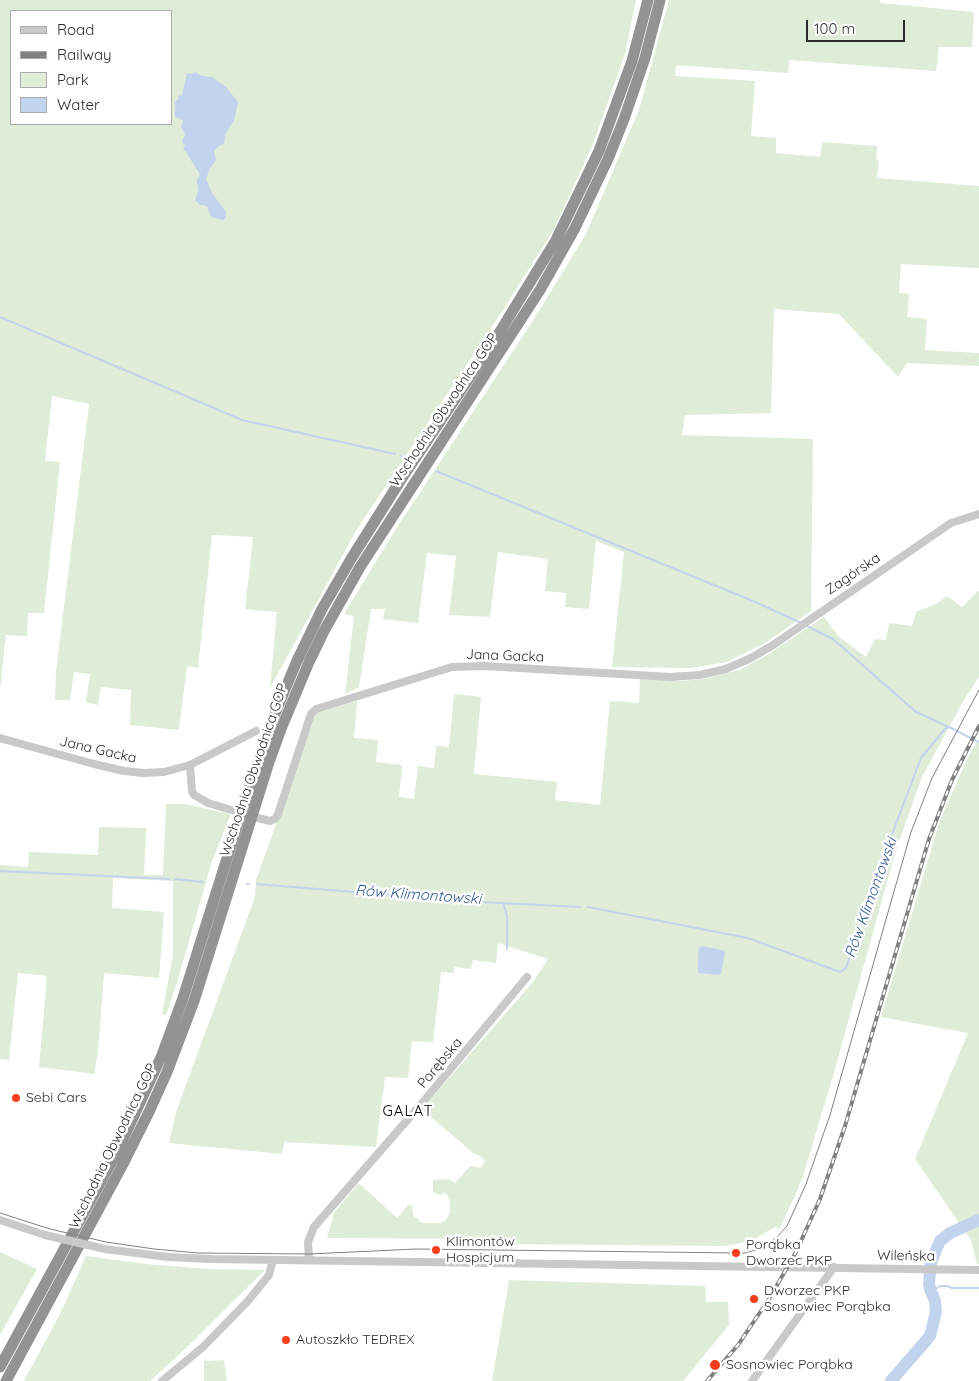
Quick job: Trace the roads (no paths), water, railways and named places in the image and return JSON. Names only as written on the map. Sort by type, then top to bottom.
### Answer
[{"type":"highway","name":"Wschodnia Obwodnica GOP","points":[[0,1367],[119,1148],[162,1055],[194,963],[266,738],[296,662],[322,609],[351,559],[402,478],[493,343],[556,240],[599,151],[632,61],[648,0]]},
{"type":"highway","name":"Wschodnia Obwodnica GOP","points":[[6,1381],[122,1166],[167,1072],[194,1000],[278,737],[324,631],[372,546],[519,324],[575,228],[608,159],[624,118],[645,58],[660,0]]},
{"type":"street","name":"Zagórska","points":[[744,662],[798,628],[951,523],[979,514]]},
{"type":"street","name":"Jana Gacka","points":[[258,818],[270,821],[275,819],[278,814],[311,714],[313,710],[323,706],[430,672],[452,667],[484,666],[670,677],[700,675],[744,662]]},
{"type":"street","name":"Jana Gacka","points":[[0,738],[124,771],[143,774],[164,772],[190,765],[256,731]]},
{"type":"street","points":[[190,765],[192,791],[194,794],[208,803],[235,811]]},
{"type":"street","name":"Porębska","points":[[309,1260],[308,1242],[314,1227],[435,1088],[527,978]]},
{"type":"street","name":"Wileńska","points":[[0,1220],[45,1235],[105,1249],[168,1257],[979,1270]]},
{"type":"street","points":[[162,1381],[203,1347],[247,1302],[269,1276],[273,1260]]},
{"type":"street","points":[[752,1381],[834,1267]]},
{"type":"water","points":[[195,72],[202,76],[212,77],[226,87],[238,102],[234,120],[225,135],[224,144],[214,151],[216,160],[210,168],[206,179],[212,193],[226,212],[224,220],[211,217],[207,206],[200,205],[195,200],[198,192],[197,180],[200,174],[187,152],[183,150],[185,145],[182,142],[185,134],[181,127],[183,120],[175,117],[175,102],[179,98],[178,96],[182,95],[187,73],[193,74]]},
{"type":"water","points":[[702,946],[725,951],[721,974],[698,973],[699,948]]},
{"type":"waterway","points":[[0,317],[242,420],[395,454]]},
{"type":"waterway","points":[[436,471],[753,601],[801,623]]},
{"type":"waterway","points":[[807,626],[833,639],[916,712],[949,727]]},
{"type":"waterway","name":"Rów Klimontowski","points":[[588,907],[748,938],[840,972],[846,968],[886,850],[921,758],[945,729],[949,727],[979,742]]},
{"type":"waterway","name":"Rów Klimontowski","points":[[0,871],[169,879]]},
{"type":"waterway","name":"Rów Klimontowski","points":[[175,879],[203,882]]},
{"type":"waterway","name":"Rów Klimontowski","points":[[257,884],[461,901],[580,907]]},
{"type":"waterway","points":[[503,903],[507,916],[507,949]]},
{"type":"waterway","points":[[891,1381],[930,1336],[936,1312],[935,1301],[929,1283],[931,1262],[940,1241],[950,1233],[979,1220]]},
{"type":"waterway","points":[[931,1292],[940,1286],[979,1288]]},
{"type":"tram line","points":[[0,1213],[50,1229],[106,1242],[198,1253],[309,1254],[416,1249],[745,1253],[762,1248],[776,1238],[787,1226],[806,1184],[830,1115],[911,832],[932,778],[979,690]]},
{"type":"railway","points":[[707,1381],[738,1345],[769,1299],[796,1252],[820,1199],[845,1126],[929,839],[952,780],[979,726]]},
{"type":"place","name":"Sebi Cars","points":[[16,1098]]},
{"type":"place","name":"Klimontów Hospicjum","points":[[436,1250]]},
{"type":"place","name":"Porąbka Dworzec PKP","points":[[736,1253]]},
{"type":"place","name":"Dworzec PKP Sosnowiec Porąbka","points":[[754,1299]]},
{"type":"place","name":"Autoszkło TEDREX","points":[[286,1340]]},
{"type":"place","name":"Sosnowiec Porąbka","points":[[715,1365]]},
{"type":"district","name":"GALAT","points":[[408,1111]]}]
